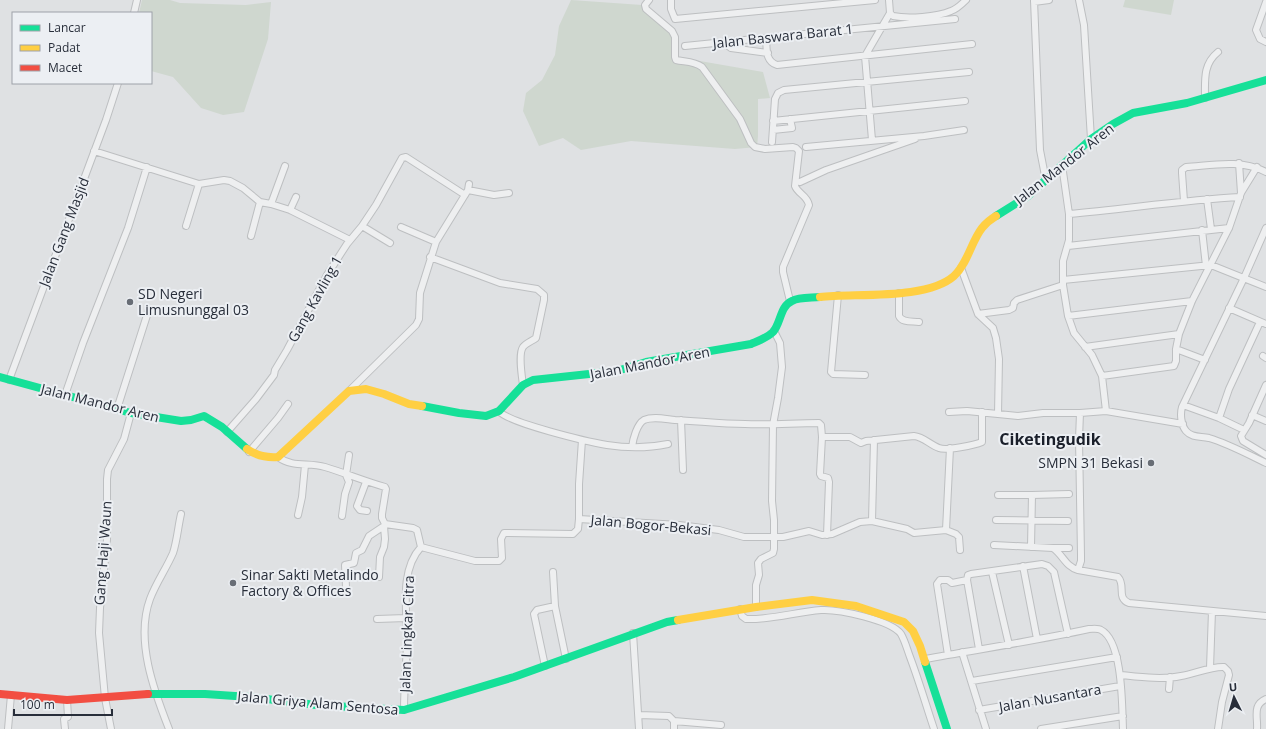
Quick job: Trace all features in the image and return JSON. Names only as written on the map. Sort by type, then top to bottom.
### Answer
[{"type":"street","points":[[134,12],[137,0]]},
{"type":"street","points":[[648,0],[645,5],[646,9],[672,31],[675,36],[676,60],[688,61],[702,67],[740,120],[751,143],[759,148],[793,147],[799,151],[795,186],[797,191],[804,195],[808,201],[808,205],[783,267],[790,301],[780,315],[774,331],[780,343],[782,366],[773,424],[772,501],[774,520],[774,551],[761,559],[758,563],[759,575],[756,584],[756,607]]},
{"type":"street","points":[[671,0],[671,9],[675,19],[874,0]]},
{"type":"street","points":[[872,140],[865,56],[890,12],[889,0]]},
{"type":"street","points":[[890,12],[893,16],[899,18],[940,14],[952,11],[966,0]]},
{"type":"street","points":[[1046,181],[1040,150],[1034,1],[1049,0]]},
{"type":"street","points":[[1078,0],[1084,25],[1092,139]]},
{"type":"street","points":[[1266,2],[1256,30],[1260,39],[1266,42]]},
{"type":"street","name":"Jalan Baswara Barat 1","points":[[685,46],[955,19]]},
{"type":"street","points":[[766,38],[769,60],[777,65],[972,44]]},
{"type":"street","points":[[724,42],[731,48],[768,53]]},
{"type":"street","points":[[1205,98],[1205,71],[1212,57],[1218,52]]},
{"type":"street","points":[[772,142],[775,99],[778,93],[784,90],[969,72]]},
{"type":"street","name":"Jalan Mandor Aren","points":[[790,301],[809,297],[899,293],[929,288],[942,283],[954,276],[961,268],[982,228],[989,221],[999,213],[1028,196],[1092,139],[1113,124],[1133,113],[1144,110],[1188,103],[1264,83]]},
{"type":"street","name":"Jalan Gang Masjid","points":[[9,380],[118,84]]},
{"type":"street","points":[[773,121],[965,101]]},
{"type":"street","points":[[773,130],[792,128],[790,119]]},
{"type":"street","points":[[806,147],[924,136],[964,130]]},
{"type":"street","points":[[800,182],[826,170],[924,136]]},
{"type":"street","points":[[94,151],[199,184],[224,180],[230,181],[243,188],[260,202],[290,210],[350,240]]},
{"type":"street","name":"Gang Kavling 1","points":[[227,432],[256,399],[274,375],[274,371],[287,350],[327,275],[350,240],[362,226],[388,185],[402,158],[406,157],[467,190]]},
{"type":"street","points":[[1239,163],[1241,195]]},
{"type":"street","points":[[1184,201],[1182,173],[1186,167],[1239,163],[1257,167],[1266,172]]},
{"type":"street","points":[[1062,165],[1069,214],[1068,246],[1062,261],[1063,283],[1068,316],[1074,333],[1092,355],[1102,376],[1106,411]]},
{"type":"street","points":[[271,204],[285,166]]},
{"type":"street","points":[[1102,376],[1172,367],[1176,361],[1176,348],[1179,334],[1192,301],[1229,228],[1241,195],[1257,167]]},
{"type":"street","points":[[65,395],[83,342],[128,228],[147,168]]},
{"type":"street","points":[[186,226],[199,184]]},
{"type":"street","points":[[379,577],[380,557],[386,539],[385,525],[382,514],[386,488],[325,467],[305,464],[290,464],[278,457],[350,391],[416,325],[419,319],[420,293],[430,257],[436,242],[467,190],[494,195],[509,193]]},
{"type":"street","points":[[1069,214],[1241,195]]},
{"type":"street","points":[[290,210],[296,197]]},
{"type":"street","points":[[1207,199],[1211,229]]},
{"type":"street","points":[[251,236],[260,202]]},
{"type":"street","points":[[362,226],[390,243]]},
{"type":"street","points":[[401,227],[436,242]]},
{"type":"street","points":[[1068,246],[1229,228]]},
{"type":"street","points":[[1266,228],[1181,411],[1183,424],[1186,431],[1192,435],[1207,437],[1225,443],[1266,463]]},
{"type":"street","points":[[1202,230],[1209,265]]},
{"type":"street","points":[[430,257],[500,283],[533,287],[542,292],[544,295],[544,300],[536,338],[522,350],[521,370],[523,385]]},
{"type":"street","points":[[978,314],[1009,310],[1013,308],[1014,303],[1017,300],[1063,283],[1209,265],[1266,287]]},
{"type":"street","points":[[961,268],[978,314],[994,328],[999,348],[998,414]]},
{"type":"street","points":[[899,293],[899,316],[901,319],[904,321],[919,322]]},
{"type":"street","points":[[838,295],[831,372],[833,374],[865,375]]},
{"type":"street","points":[[1068,316],[1192,301]]},
{"type":"street","points":[[1219,418],[1229,389],[1263,323],[1229,308]]},
{"type":"street","points":[[117,409],[149,310]]},
{"type":"street","name":"Jalan Mandor Aren","points":[[499,412],[523,385],[540,378],[617,371],[646,362],[742,347],[762,339],[774,331]]},
{"type":"street","points":[[1084,347],[1179,334]]},
{"type":"street","points":[[1176,348],[1206,360]]},
{"type":"street","name":"Jalan Mandor Aren","points":[[0,377],[131,413],[181,421],[204,416],[227,432],[249,452],[264,458],[271,459],[278,457]]},
{"type":"street","points":[[1266,387],[1241,436],[1243,442],[1266,454]]},
{"type":"street","points":[[350,391],[359,389],[373,390],[409,404],[459,413],[486,416],[499,412],[506,418],[582,440],[608,445],[632,447],[659,446],[668,444]]},
{"type":"street","points":[[249,452],[288,404]]},
{"type":"street","points":[[1183,404],[1219,418],[1244,430]]},
{"type":"street","points":[[949,412],[968,411],[1018,416],[1043,413],[1106,411],[1183,424]]},
{"type":"street","points":[[822,437],[850,437],[861,443],[874,440],[914,436],[920,437],[941,449],[950,448],[982,442],[982,412]]},
{"type":"street","name":"Gang Haji Waun","points":[[111,729],[105,698],[99,633],[107,540],[107,473],[124,439],[131,413]]},
{"type":"street","points":[[1078,570],[1081,562],[1080,413]]},
{"type":"street","points":[[1252,414],[1266,421]]},
{"type":"street","points":[[632,447],[632,441],[643,420],[657,418],[738,424],[819,423],[821,425],[822,437],[820,474],[821,476],[828,478],[829,482],[826,535],[842,531],[860,522],[872,521],[907,529],[914,533],[946,530],[956,534],[959,537],[960,550]]},
{"type":"street","points":[[682,420],[683,470]]},
{"type":"street","points":[[579,519],[579,484],[582,440]]},
{"type":"street","points":[[872,521],[874,440]]},
{"type":"street","points":[[946,530],[950,448]]},
{"type":"street","points":[[342,516],[345,494],[349,482],[346,475],[348,455]]},
{"type":"street","points":[[298,515],[302,497],[305,464]]},
{"type":"street","points":[[366,482],[357,506],[359,510],[366,511]]},
{"type":"street","points":[[998,495],[1069,494]]},
{"type":"street","points":[[1031,547],[1032,495]]},
{"type":"street","points":[[170,729],[155,693],[146,651],[144,626],[150,600],[173,552],[181,514]]},
{"type":"street","name":"Jalan Bogor-Bekasi","points":[[421,547],[475,561],[499,561],[502,558],[501,539],[504,533],[574,534],[578,530],[579,519],[679,524],[719,530],[744,536],[788,536],[809,531],[826,535]]},
{"type":"street","points":[[996,520],[1068,521]]},
{"type":"street","points":[[346,587],[345,565],[356,562],[356,554],[362,550],[369,536],[385,525],[415,528],[418,533],[421,547]]},
{"type":"street","points":[[994,545],[1069,548]]},
{"type":"street","name":"Jalan Lingkar Citra","points":[[404,710],[408,576],[412,559],[421,547]]},
{"type":"street","points":[[1053,548],[1058,551],[1069,566],[1078,570],[1118,577],[1121,581],[1122,597],[1127,603],[1266,616]]},
{"type":"street","points":[[979,649],[966,580],[968,575],[971,574],[992,572],[1023,566],[1045,565],[1050,568],[1054,572],[1068,634]]},
{"type":"street","points":[[1023,566],[1037,639]]},
{"type":"street","points":[[553,572],[555,606],[566,659]]},
{"type":"street","points":[[992,572],[1009,645]]},
{"type":"street","points":[[948,655],[937,584],[940,580],[948,580],[952,583],[966,580]]},
{"type":"street","name":"Jalan Griya Alam Sentosa","points":[[0,694],[66,700],[155,693],[250,697],[316,705],[404,710],[514,677],[667,622],[740,609],[812,600],[856,606],[879,616],[904,622],[913,631],[920,646],[947,729]]},
{"type":"street","points":[[545,666],[534,614],[537,610],[555,606]]},
{"type":"street","points":[[740,609],[742,616],[746,619],[823,610],[879,616],[900,633],[916,670],[934,729]]},
{"type":"street","points":[[1210,668],[1212,611]]},
{"type":"street","points":[[377,619],[406,618]]},
{"type":"street","points":[[916,670],[926,662],[948,655],[1009,645],[1089,629],[1101,630],[1110,638],[1117,657],[1121,675],[1120,686],[1123,729]]},
{"type":"street","points":[[634,634],[639,715],[637,729]]},
{"type":"street","points":[[908,652],[920,646]]},
{"type":"street","points":[[962,652],[986,729]]},
{"type":"street","points":[[972,681],[1117,657]]},
{"type":"street","points":[[1121,675],[1170,678],[1202,672],[1210,668],[1224,667],[1228,673],[1218,729]]},
{"type":"street","points":[[1169,689],[1170,678]]},
{"type":"street","name":"Jalan Nusantara","points":[[979,710],[1120,686]]},
{"type":"street","points":[[8,729],[11,695]]},
{"type":"street","points":[[1257,729],[1257,709],[1260,703],[1266,699]]},
{"type":"street","points":[[65,729],[64,719],[68,717],[66,700]]},
{"type":"street","points":[[639,715],[669,716],[674,721],[721,725]]},
{"type":"street","points":[[1041,729],[1123,716]]},
{"type":"street","points":[[674,721],[674,729]]},
{"type":"shaded area","points":[[142,0],[170,0],[180,3],[246,5],[271,2],[268,39],[244,112],[223,115],[201,108],[173,77],[152,71],[152,12],[139,12]]},
{"type":"shaded area","points":[[571,0],[642,5],[676,32],[677,57],[763,72],[770,98],[758,99],[757,147],[735,149],[631,141],[581,150],[563,138],[539,146],[523,111],[526,93],[542,80],[555,55],[559,26]]},
{"type":"shaded area","points":[[1125,0],[1174,0],[1171,15],[1123,7]]},
{"type":"traffic: fast","points":[[996,216],[1028,196],[1091,139],[1133,113],[1187,103],[1266,80]]},
{"type":"traffic: fast","points":[[422,406],[459,413],[486,416],[499,411],[523,385],[533,380],[617,371],[646,362],[751,344],[765,338],[773,332],[788,303],[798,299],[820,297]]},
{"type":"traffic: fast","points":[[0,377],[131,413],[181,421],[204,416],[222,427],[247,449]]},
{"type":"traffic: fast","points":[[148,694],[205,694],[250,697],[316,705],[404,710],[514,677],[667,622],[678,620]]},
{"type":"traffic: fast","points":[[925,662],[947,729]]},
{"type":"traffic: slow","points":[[820,297],[909,292],[927,289],[942,284],[959,271],[982,228],[996,216]]},
{"type":"traffic: slow","points":[[247,449],[262,456],[278,457],[349,391],[366,389],[384,394],[409,404],[422,406]]},
{"type":"traffic: slow","points":[[678,620],[756,607],[812,600],[856,606],[904,622],[913,631],[925,662]]},
{"type":"traffic: jam","points":[[0,694],[67,700],[148,694]]},
{"type":"place","name":"SD Negeri Limusnunggal 03","points":[[130,302]]},
{"type":"place","name":"SMPN 31 Bekasi","points":[[1151,463]]},
{"type":"place","name":"Sinar Sakti Metalindo Factory & Offices","points":[[233,583]]},
{"type":"district","name":"Ciketingudik","points":[[1050,439]]}]
